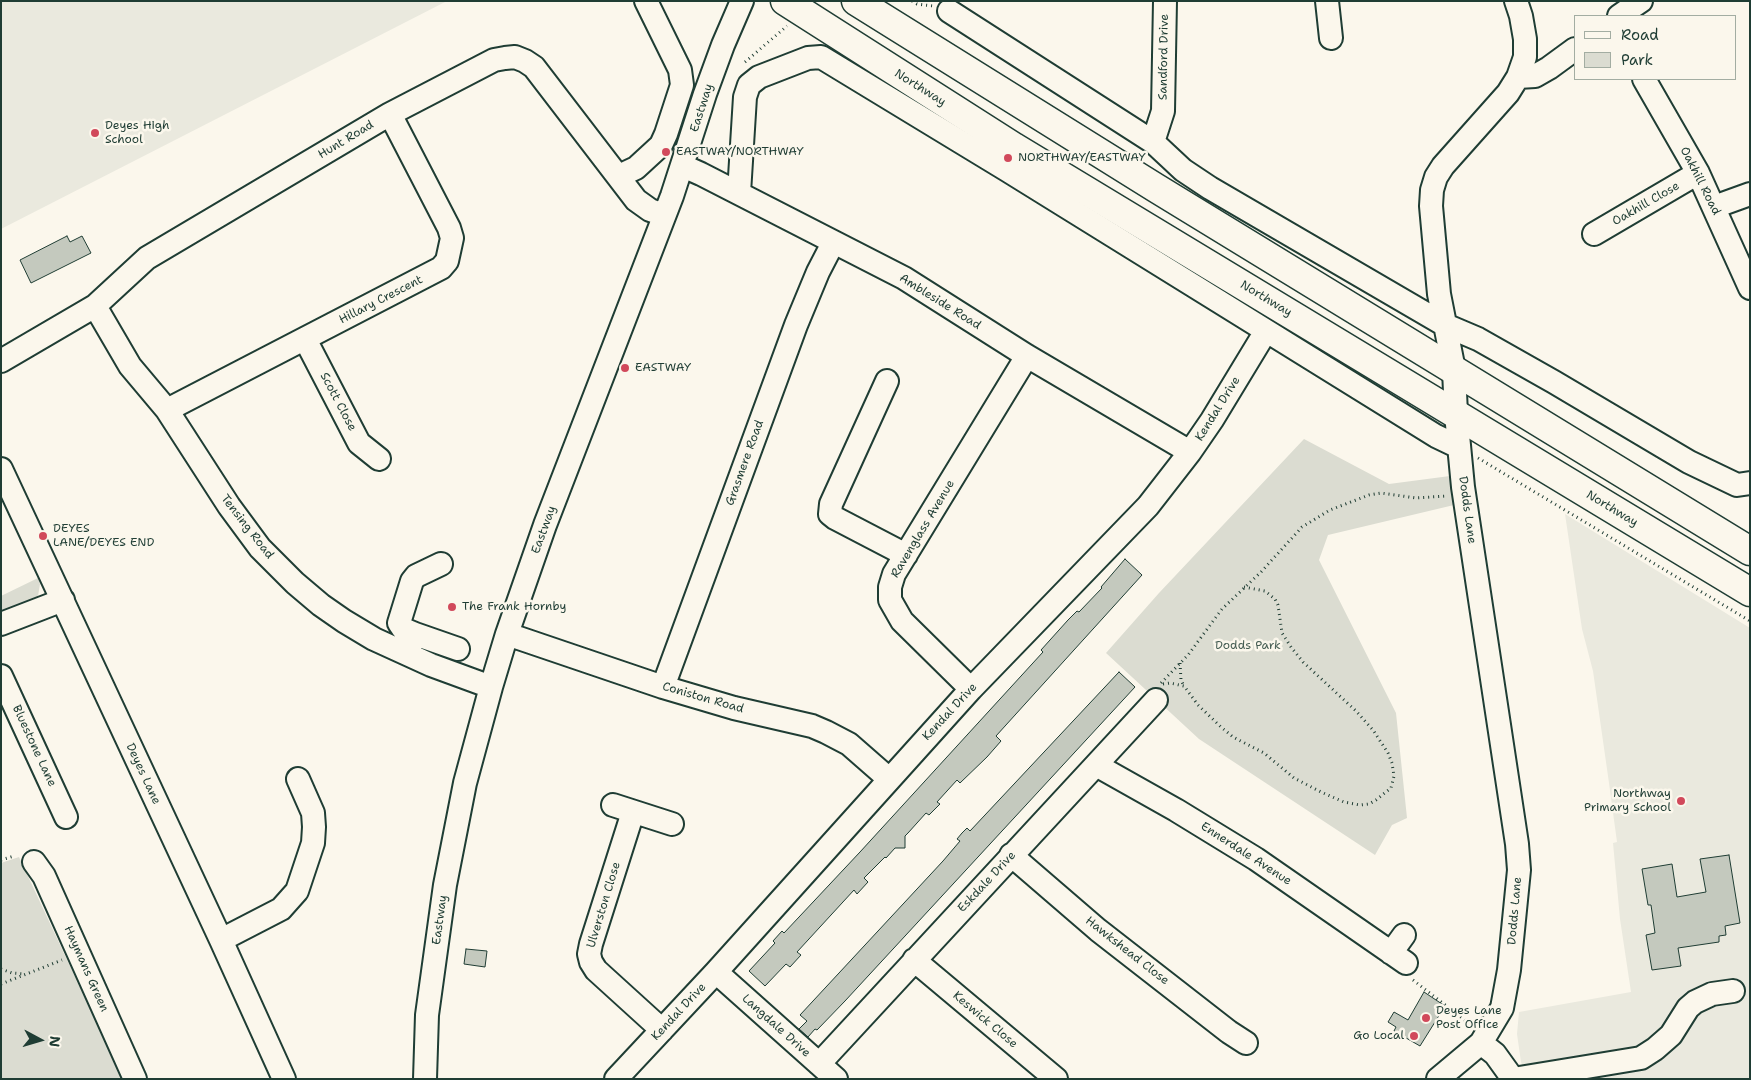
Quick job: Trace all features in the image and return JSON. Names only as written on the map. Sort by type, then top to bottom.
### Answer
[{"type":"highway","points":[[856,1],[1156,188],[1750,551]]},
{"type":"highway","name":"Northway","points":[[787,13],[1014,147],[1750,592]]},
{"type":"highway","points":[[1301,276],[1330,313],[1340,322],[1434,382],[1443,390],[1456,414]]},
{"type":"street","points":[[619,176],[636,168],[661,145],[682,85],[680,70],[646,1]]},
{"type":"street","name":"Eastway","points":[[425,1079],[427,1016],[445,885],[465,784],[491,687],[545,524],[683,166],[708,86],[742,1]]},
{"type":"street","name":"Sandford Drive","points":[[1153,142],[1163,111],[1165,1]]},
{"type":"street","points":[[1326,1],[1331,38]]},
{"type":"street","name":"Dodds Lane","points":[[1438,1079],[1477,1035],[1496,1019],[1505,996],[1519,870],[1517,844],[1459,447],[1454,370],[1439,294],[1431,206],[1432,190],[1436,177],[1443,166],[1508,93],[1518,77],[1525,57],[1525,39],[1516,1]]},
{"type":"street","points":[[1620,15],[1640,1]]},
{"type":"street","points":[[949,11],[1153,142],[1183,170],[1210,188],[1445,325],[1478,339],[1689,462],[1737,485],[1750,483]]},
{"type":"street","points":[[1518,77],[1535,76],[1574,50]]},
{"type":"street","name":"Northway","points":[[739,194],[745,97],[749,85],[759,77],[808,58],[821,57],[1436,436],[1459,447]]},
{"type":"street","name":"Hunt Road","points":[[1,361],[95,306],[147,258],[390,114],[494,60],[515,58],[525,61],[534,67],[636,200],[650,210],[664,215]]},
{"type":"street","name":"Oakhill Road","points":[[1645,80],[1698,173],[1750,288]]},
{"type":"street","name":"Hillary Crescent","points":[[167,410],[441,268],[447,260],[451,249],[452,238],[449,228],[390,114]]},
{"type":"street","name":"Ambleside Road","points":[[683,166],[904,278],[1027,356],[1190,452]]},
{"type":"street","name":"Oakhill Close","points":[[1594,234],[1698,173]]},
{"type":"street","points":[[1714,207],[1750,194]]},
{"type":"street","name":"Grasmere Road","points":[[663,686],[796,325],[818,272],[833,243]]},
{"type":"street","name":"Tensing Road","points":[[95,306],[130,366],[167,410],[198,460],[260,548],[295,583],[321,605],[374,639],[411,645],[491,687]]},
{"type":"street","name":"Kendal Drive","points":[[616,1079],[716,972],[971,689],[1148,506],[1212,420],[1266,331]]},
{"type":"street","name":"Scott Close","points":[[305,339],[359,443],[379,459]]},
{"type":"street","name":"Ravenglass Avenue","points":[[971,689],[902,621],[892,606],[890,587],[894,574],[1027,356]]},
{"type":"street","points":[[887,381],[831,504],[830,514],[906,555]]},
{"type":"street","name":"Deyes Lane","points":[[1,469],[284,1079]]},
{"type":"street","points":[[441,564],[416,576],[412,581],[399,623],[404,629],[411,645],[458,649]]},
{"type":"street","points":[[1,624],[63,600]]},
{"type":"street","name":"Coniston Road","points":[[507,634],[734,708],[802,723],[826,732],[849,744],[889,779]]},
{"type":"street","name":"Bluestone Lane","points":[[1,676],[66,817]]},
{"type":"street","name":"Eskdale Drive","points":[[827,1072],[914,960],[1156,700]]},
{"type":"street","name":"Ennerdale Avenue","points":[[1096,765],[1176,810],[1256,859],[1402,964]]},
{"type":"street","points":[[221,940],[281,909],[297,891],[313,843],[314,828],[313,812],[298,779]]},
{"type":"street","name":"Ulverston Close","points":[[662,1030],[596,970],[589,954],[623,809],[672,824]]},
{"type":"street","name":"Hawkshead Close","points":[[1011,855],[1098,930],[1229,1032],[1246,1043]]},
{"type":"street","name":"Haymans Green","points":[[24,859],[44,876],[135,1079]]},
{"type":"street","points":[[1402,964],[1404,935]]},
{"type":"street","name":"Keswick Close","points":[[914,960],[1056,1079]]},
{"type":"street","name":"Langdale Drive","points":[[716,972],[827,1072]]},
{"type":"street","points":[[1477,1035],[1495,1054],[1513,1079],[1641,1058],[1655,1049],[1671,1034],[1688,1008],[1695,1002],[1712,994],[1733,990]]},
{"type":"path","points":[[744,63],[787,13]]},
{"type":"path","points":[[1459,447],[1750,621]]},
{"type":"path","points":[[1184,686],[1164,683],[1158,686],[1188,655],[1222,609],[1261,572],[1302,527],[1330,510],[1369,495],[1381,493],[1416,498],[1452,495]]},
{"type":"path","points":[[1180,662],[1184,686],[1198,705],[1233,737],[1264,753],[1304,784],[1344,802],[1360,805],[1369,804],[1391,788],[1394,776],[1392,763],[1388,753],[1372,730],[1360,715],[1303,662],[1290,647],[1282,633],[1278,605],[1275,599],[1265,591],[1244,587]]},
{"type":"path","points":[[1,860],[24,859]]},
{"type":"path","points":[[1,984],[79,954]]},
{"type":"path","points":[[1402,964],[1477,1035]]},
{"type":"path","points":[[1,969],[12,973],[28,974]]},
{"type":"shaded area","name":"Deyes High School","points":[[1,1],[447,1],[1,229]]},
{"type":"shaded area","name":"Northway Primary School","points":[[1565,514],[1750,628],[1750,1079],[1527,1079],[1521,1062],[1517,1034],[1519,1012],[1631,992],[1620,919],[1613,843],[1617,842],[1609,783],[1593,671],[1582,629]]},
{"type":"green space","name":"Dodds Park","points":[[1304,439],[1389,484],[1450,476],[1454,505],[1328,535],[1319,560],[1396,713],[1407,818],[1392,825],[1375,855],[1199,739],[1106,653],[1159,593]]},
{"type":"green space","points":[[38,578],[40,584],[38,596],[34,600],[1,614],[1,596]]},
{"type":"green space","points":[[19,857],[123,1079],[1,1079],[1,863]]},
{"type":"building","points":[[67,236],[70,242],[82,236],[91,253],[31,283],[20,260]]},
{"type":"building","points":[[1125,559],[1142,575],[996,736],[1001,741],[987,757],[960,783],[957,780],[937,802],[940,804],[929,815],[926,813],[905,836],[905,848],[895,848],[885,857],[864,878],[868,882],[857,894],[854,890],[797,952],[801,955],[790,967],[786,964],[765,986],[749,971],[775,943],[773,941],[782,931],[784,933],[860,852],[1043,652],[1041,650],[1068,620],[1077,611],[1079,612],[1102,588]]},
{"type":"building","points":[[1119,672],[1135,687],[845,1001],[808,1037],[799,1029],[807,1021],[800,1015],[943,861],[960,841],[957,839],[962,833],[967,828],[970,831]]},
{"type":"building","points":[[1729,855],[1740,923],[1725,926],[1726,935],[1719,936],[1719,942],[1678,948],[1681,966],[1652,970],[1646,935],[1655,933],[1651,905],[1648,905],[1642,869],[1672,864],[1677,897],[1706,892],[1700,859]]},
{"type":"building","points":[[466,949],[487,951],[485,967],[464,964]]},
{"type":"building","points":[[1424,992],[1445,1006],[1420,1046],[1394,1031],[1396,1027],[1388,1022],[1394,1012],[1408,1020]]},
{"type":"place","name":"Deyes High School","points":[[95,133]]},
{"type":"place","name":"EASTWAY/NORTHWAY","points":[[666,152]]},
{"type":"place","name":"NORTHWAY/EASTWAY","points":[[1008,158]]},
{"type":"place","name":"EASTWAY","points":[[625,368]]},
{"type":"place","name":"DEYES LANE/DEYES END","points":[[43,536]]},
{"type":"place","name":"The Frank Hornby","points":[[452,607]]},
{"type":"place","name":"Northway Primary School","points":[[1681,801]]},
{"type":"place","name":"Deyes Lane Post Office","points":[[1426,1018]]},
{"type":"place","name":"Go Local","points":[[1414,1036]]}]
